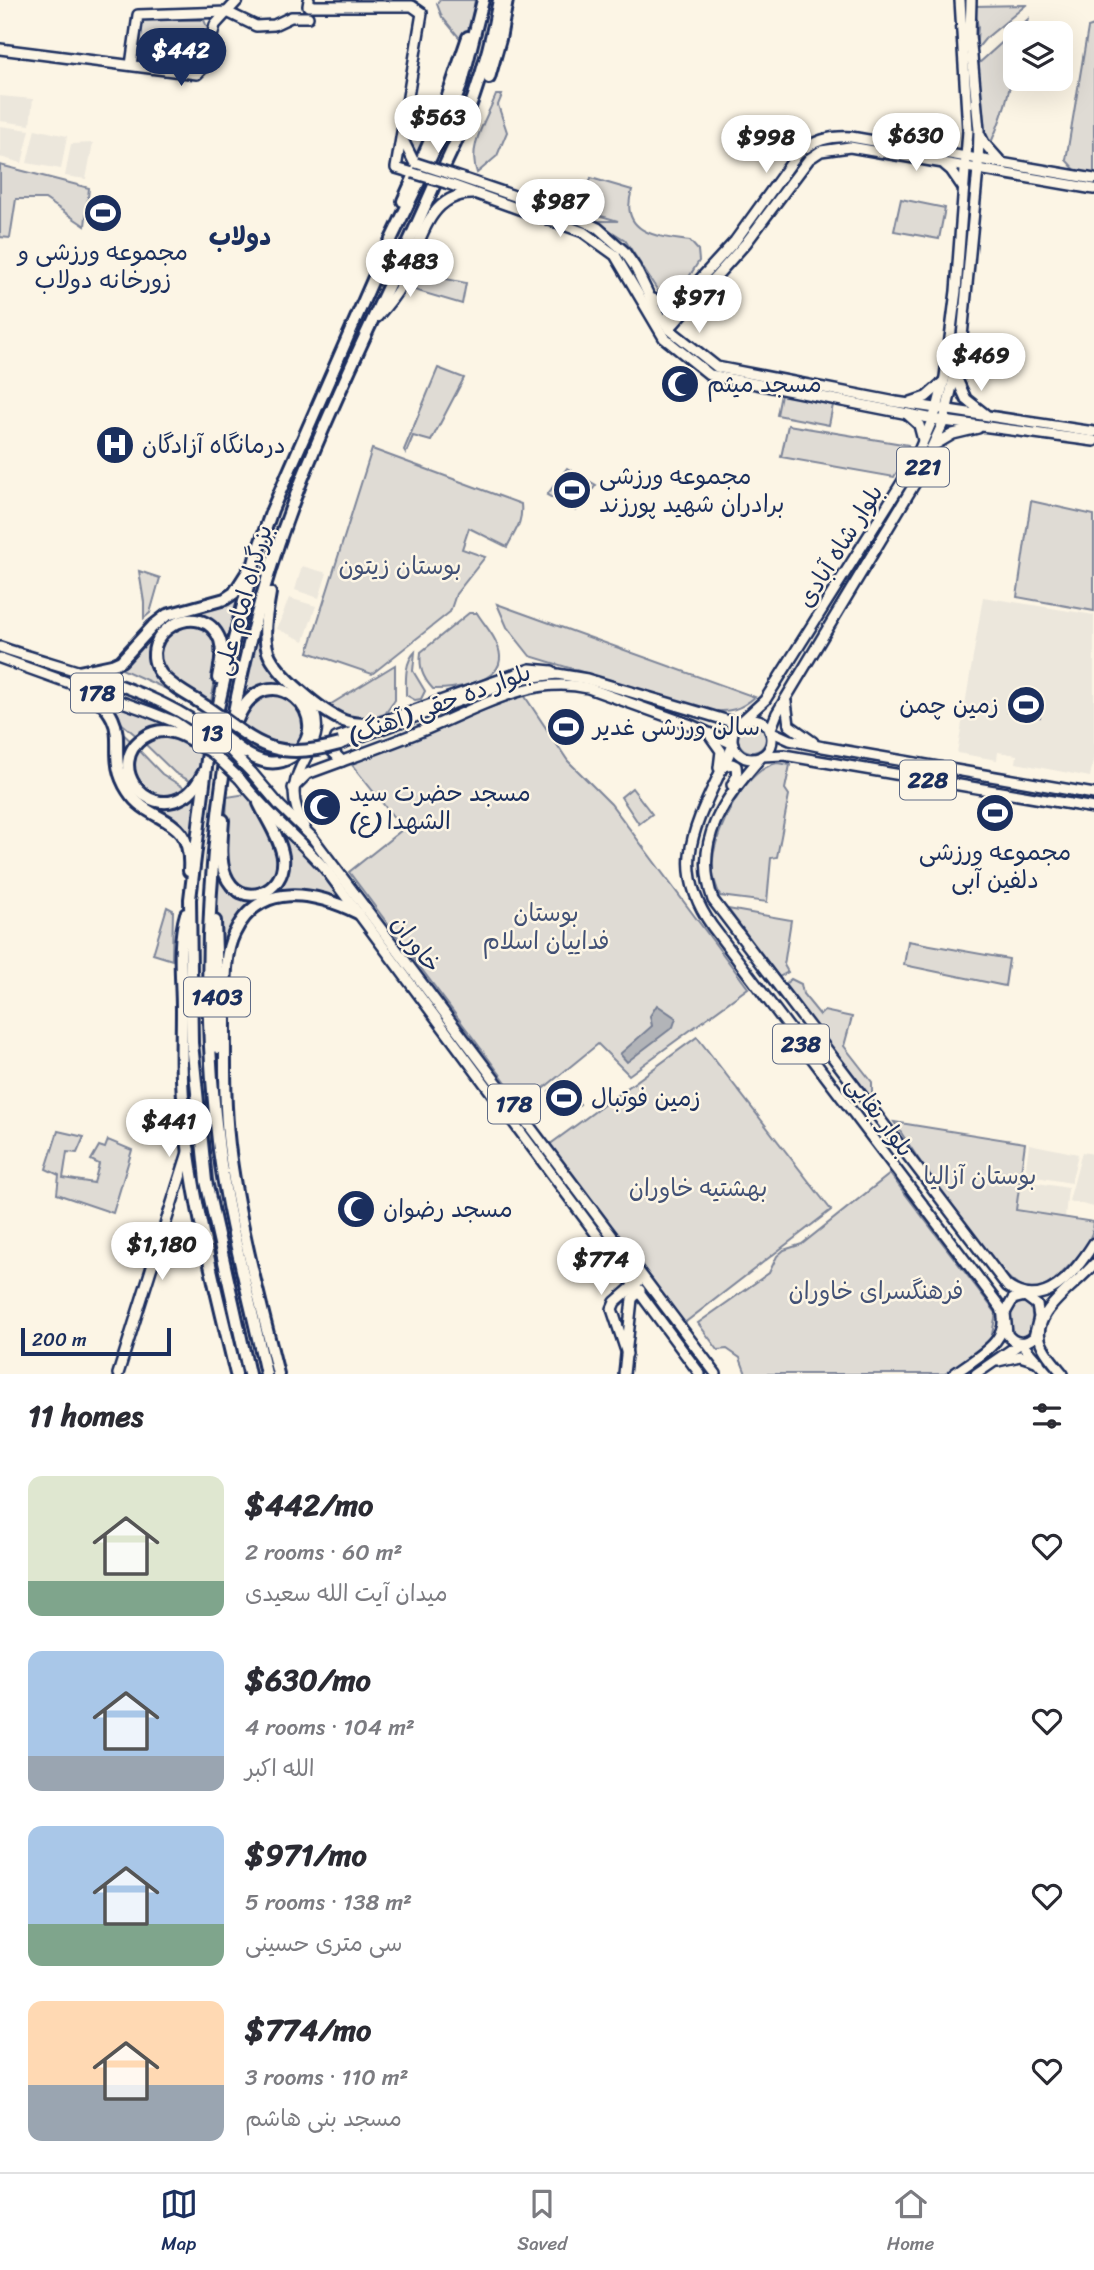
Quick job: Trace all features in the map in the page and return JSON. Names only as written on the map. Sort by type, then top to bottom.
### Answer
[{"type":"highway","points":[[386,250],[388,234],[453,82],[467,40],[476,0]]},
{"type":"highway","name":"بزرگراه امام علی","points":[[249,1374],[222,1259],[202,1146],[192,1042],[190,899],[206,770],[218,701],[256,556],[306,429],[386,250],[444,130],[462,83],[484,0]]},
{"type":"highway","name":"بزرگراه امام علی","points":[[266,1374],[229,1211],[219,1151],[208,1017],[207,958],[211,883],[224,775],[247,656],[274,561],[300,484],[433,188],[458,141],[484,73],[499,0]]},
{"type":"highway","points":[[458,141],[482,95],[495,61],[507,0]]},
{"type":"highway","points":[[79,672],[121,661],[153,626],[167,615],[225,599],[234,593],[256,556]]},
{"type":"highway","points":[[274,561],[266,618],[266,643],[274,665],[335,717],[346,722],[376,724]]},
{"type":"highway","points":[[218,701],[220,640],[207,625],[185,620],[170,625],[159,637],[155,659],[163,677],[238,732],[269,747],[305,751],[340,744]]},
{"type":"highway","points":[[79,685],[96,696],[113,716],[118,731],[121,774],[127,789],[137,801],[173,824],[183,835],[189,854],[190,899]]},
{"type":"highway","points":[[197,723],[260,761],[278,762],[304,747],[308,722],[305,709],[299,701],[280,690],[259,692],[244,705],[231,736]]},
{"type":"highway","points":[[206,770],[187,795],[173,801],[149,799],[137,790],[130,779],[129,756],[133,746],[146,735],[167,730],[190,736],[215,753]]},
{"type":"highway","points":[[224,775],[223,869],[234,887],[252,895],[267,893],[276,884],[283,863],[279,841],[259,803]]},
{"type":"highway","name":"1403","points":[[211,883],[217,958],[218,1040],[226,1110]]},
{"type":"highway","points":[[278,1374],[244,1229],[229,1147],[226,1110],[228,960],[231,942],[240,923],[260,905],[288,894],[306,894],[327,899],[358,913]]},
{"type":"highway","name":"1403","points":[[190,899],[182,928],[180,957],[182,1081],[193,1176],[212,1274],[236,1374]]},
{"type":"main road","points":[[0,49],[197,74],[204,68],[215,25],[237,0]]},
{"type":"main road","name":"بلوار شاه آبادی","points":[[770,731],[786,699],[902,504],[944,421],[944,380],[957,280],[967,162],[960,0]]},
{"type":"main road","name":"بلوار شاه آبادی","points":[[742,721],[765,700],[795,655],[901,484],[933,419],[942,410],[956,376],[978,164],[978,130],[970,35],[971,0]]},
{"type":"main road","points":[[309,3],[412,6],[422,13],[411,64],[396,167]]},
{"type":"main road","points":[[131,65],[138,15],[227,12],[256,26],[274,25],[291,17],[308,17]]},
{"type":"main road","points":[[978,130],[984,143],[1003,168],[1094,189]]},
{"type":"main road","points":[[665,324],[674,305],[735,241],[806,147],[836,136],[904,146],[978,164],[1094,179]]},
{"type":"main road","points":[[402,137],[415,163],[477,194],[583,232],[598,241],[620,263],[665,324],[717,367],[894,407],[933,419],[1094,441]]},
{"type":"main road","points":[[896,155],[904,146]]},
{"type":"main road","points":[[665,324],[746,243],[809,159],[821,151],[834,147],[850,147],[940,162],[967,162]]},
{"type":"main road","points":[[940,162],[951,170],[965,190]]},
{"type":"main road","points":[[396,167],[415,163]]},
{"type":"main road","points":[[396,167],[448,179],[570,215],[598,228],[625,251],[635,267],[665,324],[666,340],[710,375],[894,407],[942,410],[1094,432]]},
{"type":"main road","points":[[976,191],[990,175],[1003,168]]},
{"type":"main road","points":[[370,327],[399,289],[420,238],[439,206],[457,195],[477,194]]},
{"type":"main road","points":[[650,298],[674,305]]},
{"type":"main road","points":[[710,375],[717,367]]},
{"type":"main road","points":[[956,376],[971,405],[983,414],[997,419]]},
{"type":"main road","points":[[894,407],[919,401],[933,392],[944,380]]},
{"type":"main road","points":[[894,407],[915,420],[922,429],[923,442]]},
{"type":"main road","points":[[934,445],[953,434],[989,427]]},
{"type":"main road","name":"خاوران","points":[[0,647],[152,698],[197,723],[221,741],[312,837],[716,1374]]},
{"type":"main road","name":"178","points":[[0,658],[175,722],[190,736]]},
{"type":"main road","points":[[342,761],[332,751],[334,739],[530,669],[563,674]]},
{"type":"main road","name":"بلوار ده حقی (آهنگ)","points":[[340,744],[516,681],[563,674],[711,717],[742,721]]},
{"type":"main road","name":"بلوار ده حقی (آهنگ)","points":[[293,788],[307,774],[431,727],[471,708],[544,685],[571,684],[588,688],[691,724],[733,744]]},
{"type":"main road","points":[[301,690],[314,710],[317,729],[308,756],[295,776],[293,788],[295,809],[312,837]]},
{"type":"main road","points":[[786,699],[789,725],[823,747]]},
{"type":"main road","points":[[758,720],[770,731],[769,747],[762,756],[744,757],[733,744],[734,729],[742,721],[758,720]]},
{"type":"main road","points":[[691,724],[719,745],[721,751],[716,781]]},
{"type":"main road","name":"228","points":[[770,731],[790,740],[823,747],[1094,794]]},
{"type":"main road","name":"بلوار بقایی","points":[[733,744],[700,817],[690,852],[688,870],[697,905],[991,1294],[1001,1308],[1004,1321]]},
{"type":"main road","points":[[838,764],[834,755],[842,750]]},
{"type":"main road","name":"خاوران","points":[[215,753],[259,803],[300,841],[358,913],[502,1103],[562,1191],[638,1287],[700,1374]]},
{"type":"main road","name":"228","points":[[762,756],[784,755],[1094,808]]},
{"type":"main road","name":"بلوار بقایی","points":[[762,756],[742,778],[717,818],[704,858],[707,883],[713,901],[1002,1280],[1025,1296]]},
{"type":"main road","points":[[717,818],[738,771],[732,764],[723,766]]},
{"type":"main road","points":[[118,1374],[189,1149]]},
{"type":"main road","points":[[178,1181],[184,1175],[193,1176]]},
{"type":"main road","points":[[954,1374],[998,1340],[1013,1299],[1041,1295],[1054,1287],[1068,1276],[1094,1243]]},
{"type":"main road","points":[[976,1374],[1021,1343],[1032,1339],[1045,1312],[1094,1264]]},
{"type":"main road","points":[[624,1374],[632,1299],[644,1278]]},
{"type":"main road","points":[[626,1354],[612,1309],[615,1302],[638,1287]]},
{"type":"main road","points":[[1025,1296],[1037,1305],[1041,1345],[1063,1374]]},
{"type":"main road","points":[[1004,1321],[1008,1336],[1021,1343],[1048,1374]]},
{"type":"main road","points":[[616,1326],[621,1328],[630,1325]]},
{"type":"main road","points":[[987,1366],[1013,1356],[1040,1363]]},
{"type":"shaded area","points":[[0,96],[33,99],[30,125],[0,121]]},
{"type":"shaded area","points":[[0,126],[30,130],[22,163],[0,157]]},
{"type":"shaded area","points":[[35,129],[67,136],[61,169],[27,163]]},
{"type":"shaded area","points":[[93,143],[86,179],[65,176],[71,144]]},
{"type":"shaded area","points":[[302,566],[327,573],[319,598],[295,590]]},
{"type":"shaded area","points":[[983,597],[1094,615],[1094,756],[1090,777],[1016,763],[1017,755],[998,752],[997,760],[957,753]]},
{"type":"shaded area","points":[[289,598],[316,606],[304,641],[277,629]]},
{"type":"shaded area","points":[[657,1005],[676,1018],[673,1027],[627,1062],[620,1054],[652,1026],[650,1016]]},
{"type":"shaded area","points":[[1029,1144],[1078,1154],[1071,1183],[1025,1175]]},
{"type":"shaded area","points":[[1082,1152],[1094,1154],[1094,1207],[1069,1201]]},
{"type":"shaded area","points":[[1020,1180],[1068,1188],[1065,1217],[1016,1210]]},
{"type":"green space","points":[[440,0],[475,0],[468,40],[462,41],[442,17],[437,4]]},
{"type":"green space","points":[[1026,5],[1007,21],[1003,21],[976,50],[978,27],[974,6]]},
{"type":"green space","points":[[143,19],[204,20],[208,29],[199,59],[188,69],[136,63]]},
{"type":"green space","points":[[1094,26],[1094,175],[1077,172],[1066,160],[1088,28]]},
{"type":"green space","points":[[1003,42],[1003,91],[1009,91],[990,145],[982,127],[977,65]]},
{"type":"green space","points":[[496,95],[502,95],[498,105],[507,132],[497,156],[477,173],[474,153],[476,143]]},
{"type":"green space","points":[[407,115],[436,121],[418,160],[404,137]]},
{"type":"green space","points":[[0,165],[89,188],[85,226],[45,199],[16,199],[10,238],[0,237]]},
{"type":"green space","points":[[591,178],[632,190],[629,205],[631,216],[644,230],[666,238],[690,241],[698,250],[699,261],[687,280],[665,302],[625,240],[595,221],[618,221],[581,210]]},
{"type":"green space","points":[[901,199],[945,208],[939,239],[894,231]]},
{"type":"green space","points":[[412,272],[466,283],[462,304],[404,287]]},
{"type":"green space","points":[[438,368],[464,378],[431,441],[413,436],[406,453],[404,450]]},
{"type":"green space","points":[[781,394],[833,405],[829,425],[777,415]]},
{"type":"green space","points":[[788,425],[908,445],[910,450],[894,477],[781,457]]},
{"type":"green space","name":"بوستان زیتون","points":[[372,449],[521,504],[521,516],[507,547],[469,528],[462,549],[485,557],[456,594],[450,612],[372,674],[308,652]]},
{"type":"green space","name":"مجموعه ورزشی برادران شهید پورزند","points":[[567,468],[596,485],[576,511],[547,495]]},
{"type":"green space","points":[[1031,501],[1094,515],[1094,611],[1017,597]]},
{"type":"green space","points":[[139,571],[160,578],[150,613],[144,618],[144,602]]},
{"type":"green space","points":[[271,578],[263,641],[309,715],[273,687],[238,713]]},
{"type":"green space","points":[[242,589],[220,678],[217,631],[179,618],[151,656],[182,696],[117,667],[158,624]]},
{"type":"green space","name":"بوستان زیتون","points":[[497,604],[755,697],[734,709],[710,711],[530,656],[507,627]]},
{"type":"green space","points":[[469,613],[477,613],[494,639],[500,656],[498,665],[485,679],[463,686],[433,689],[422,672],[421,652]]},
{"type":"green space","points":[[194,622],[215,636],[219,661],[210,706],[173,682],[159,664],[161,638],[178,624]]},
{"type":"green space","points":[[415,652],[413,671],[425,691],[421,699],[415,700],[406,695],[406,684],[407,667]]},
{"type":"green space","points":[[395,665],[395,700],[385,714],[367,720],[346,717],[328,706]]},
{"type":"green space","points":[[262,693],[289,695],[305,717],[300,748],[279,746],[236,727],[244,707]]},
{"type":"green space","name":"زمین چمن","points":[[1012,694],[1042,699],[1040,717],[1008,712]]},
{"type":"green space","name":"بوستان فداییان اسلام","points":[[524,695],[568,761],[611,804],[748,988],[629,1075],[598,1044],[523,1105],[349,872],[403,829],[349,761]]},
{"type":"green space","points":[[103,699],[178,729],[139,738],[120,722]]},
{"type":"green space","points":[[752,724],[762,728],[766,738],[762,748],[752,752],[742,748],[738,738],[742,728]]},
{"type":"green space","points":[[120,731],[133,743],[126,772],[161,803],[198,792],[193,845],[136,796],[123,774]]},
{"type":"green space","points":[[167,732],[203,751],[197,785],[175,773],[142,741]]},
{"type":"green space","points":[[136,747],[162,774],[189,791],[162,800],[140,790],[130,767]]},
{"type":"green space","points":[[777,763],[790,765],[785,789],[789,795],[777,857],[771,858],[767,902],[720,896],[713,864],[715,846],[726,817],[743,788],[765,768]]},
{"type":"green space","points":[[632,788],[652,814],[639,824],[621,797]]},
{"type":"green space","points":[[246,794],[268,827],[281,858],[272,887],[247,892],[230,878],[225,845],[227,797]]},
{"type":"green space","points":[[269,818],[300,845],[340,899],[288,891],[239,921],[224,1000],[216,896],[221,836],[235,894],[249,900],[261,900],[278,888],[286,866],[283,838]]},
{"type":"green space","points":[[167,907],[173,910],[172,960],[153,954]]},
{"type":"green space","points":[[728,909],[791,920],[784,965],[788,972],[779,977]]},
{"type":"green space","points":[[908,941],[1009,959],[1005,986],[904,965]]},
{"type":"green space","points":[[791,979],[801,984],[803,994],[820,1015],[824,1011],[852,1017],[844,1046],[872,1082],[872,1099],[784,985]]},
{"type":"green space","name":"بهشتیه خاوران","points":[[697,1037],[831,1210],[683,1324],[549,1145]]},
{"type":"green space","name":"زمین فوتبال","points":[[561,1080],[580,1104],[567,1115],[549,1091]]},
{"type":"green space","name":"بوستان آزالیا","points":[[894,1122],[1025,1143],[1016,1210],[1094,1222],[1084,1248],[1060,1275],[1042,1288],[1027,1290],[1014,1282],[957,1215]]},
{"type":"green space","points":[[58,1131],[84,1137],[77,1153],[67,1152],[63,1178],[94,1183],[99,1164],[91,1160],[99,1146],[105,1148],[108,1140],[132,1150],[113,1213],[57,1194],[59,1175],[46,1169]]},
{"type":"green space","name":"فرهنگسرای خاوران","points":[[890,1174],[996,1313],[991,1340],[945,1374],[746,1374],[740,1358],[727,1349],[718,1350],[698,1323],[769,1273],[777,1256],[784,1250],[802,1244]]},
{"type":"green space","points":[[1021,1302],[1031,1305],[1033,1324],[1027,1336],[1018,1338],[1013,1336],[1010,1322],[1014,1308]]},
{"type":"place","name":"مجموعه ورزشی و زورخانه دولاب","points":[[103,213]]},
{"type":"place","name":"مسجد میثم","points":[[680,384]]},
{"type":"place","name":"درمانگاه آزادگان","points":[[115,445]]},
{"type":"place","name":"مجموعه ورزشی برادران شهید پورزند","points":[[572,490]]},
{"type":"place","name":"زمین چمن","points":[[1026,705]]},
{"type":"place","name":"سالن ورزشی غدیر","points":[[566,727]]},
{"type":"place","name":"مسجد حضرت سید الشهدا (ع)","points":[[322,807]]},
{"type":"place","name":"مجموعه ورزشی دلفین آبی","points":[[995,813]]},
{"type":"place","name":"زمین فوتبال","points":[[564,1098]]},
{"type":"place","name":"مسجد رضوان","points":[[356,1209]]},
{"type":"district","name":"دولاب","points":[[240,236]]}]
